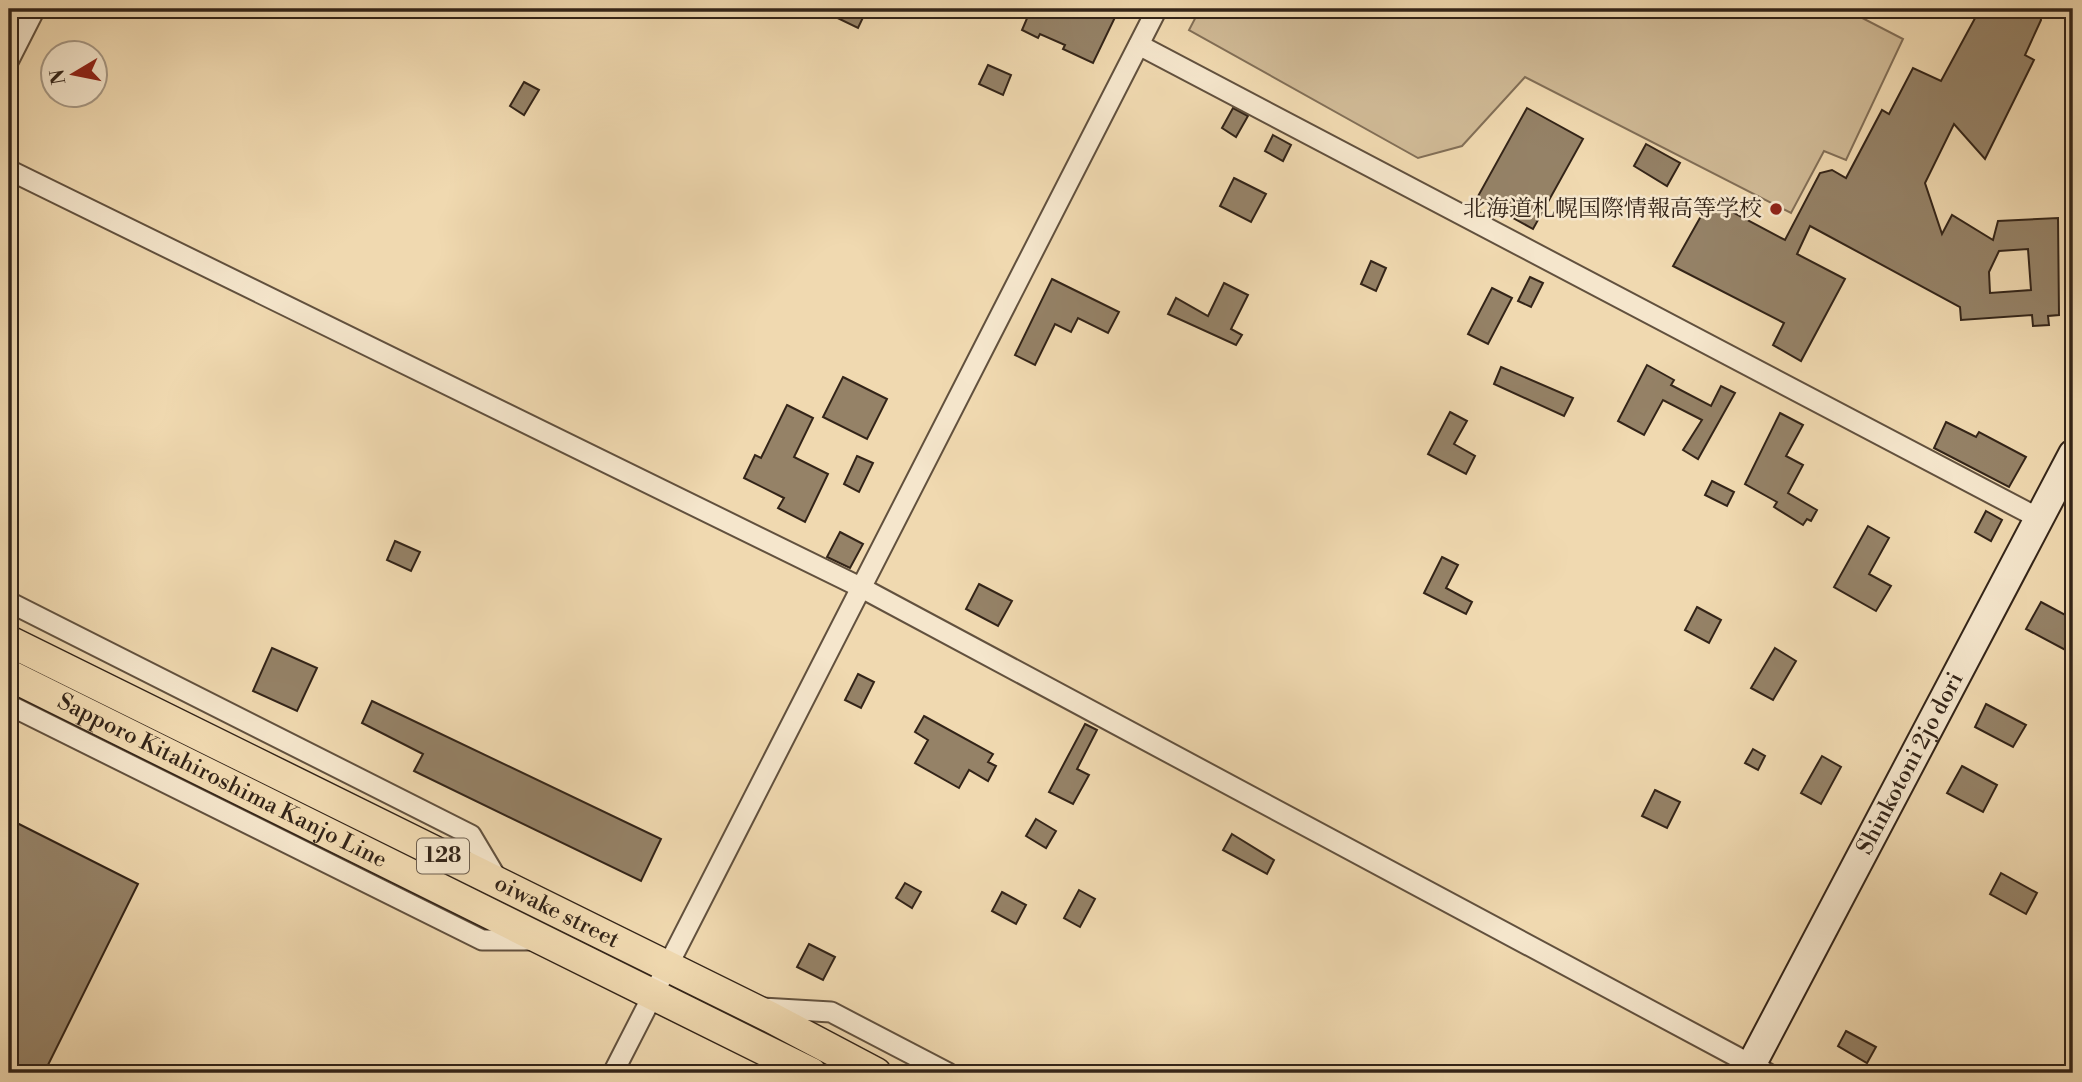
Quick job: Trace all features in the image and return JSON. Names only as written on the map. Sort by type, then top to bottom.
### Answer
[{"type":"main road","name":"oiwake street","points":[[9,641],[750,1007],[876,1073]]},
{"type":"main road","name":"Sapporo Kitahiroshima Kanjo Line","points":[[9,675],[807,1072]]},
{"type":"street","points":[[9,60],[35,9]]},
{"type":"street","points":[[613,1073],[1157,9]]},
{"type":"street","points":[[1139,45],[2040,519]]},
{"type":"street","points":[[9,170],[860,587],[1755,1071]]},
{"type":"street","name":"Shinkotoni 2jo dori","points":[[1755,1071],[2073,454]]},
{"type":"street","points":[[9,602],[471,835],[500,884]]},
{"type":"street","points":[[9,705],[482,940],[545,940]]},
{"type":"street","points":[[750,1007],[831,1012],[948,1073]]},
{"type":"shaded area","points":[[1200,9],[1845,9],[1903,39],[1846,160],[1824,151],[1791,213],[1525,77],[1462,146],[1418,158],[1189,30]]},
{"type":"building","points":[[819,9],[867,9],[858,28]]},
{"type":"building","points":[[1031,9],[1119,9],[1093,63],[1063,49],[1065,45],[1040,34],[1038,38],[1022,30]]},
{"type":"building","points":[[1980,9],[2039,9],[2041,20],[2025,55],[2034,60],[1985,159],[1954,124],[1925,183],[1942,234],[1952,215],[1993,240],[1998,221],[2058,218],[2059,315],[2048,316],[2049,325],[2033,326],[2032,315],[1961,320],[1960,307],[1810,226],[1797,254],[1845,279],[1801,361],[1773,345],[1784,323],[1673,266],[1710,200],[1785,240],[1820,173],[1832,170],[1846,178],[1882,110],[1889,114],[1913,68],[1941,81]],"holes":[[[2028,249],[2031,290],[1990,293],[1989,272],[1999,251]]]},
{"type":"building","points":[[988,65],[1011,75],[1003,95],[979,84]]},
{"type":"building","points":[[524,82],[539,90],[524,115],[510,106]]},
{"type":"building","points":[[1233,108],[1248,116],[1236,137],[1222,128]]},
{"type":"building","points":[[1527,108],[1583,139],[1533,229],[1477,198]]},
{"type":"building","points":[[1273,135],[1291,145],[1283,161],[1265,151]]},
{"type":"building","points":[[1646,144],[1680,163],[1667,186],[1634,166]]},
{"type":"building","points":[[1234,178],[1266,194],[1251,222],[1220,206]]},
{"type":"building","points":[[1371,261],[1386,268],[1376,291],[1361,284]]},
{"type":"building","points":[[1530,277],[1543,283],[1531,307],[1518,301]]},
{"type":"building","points":[[1052,279],[1119,312],[1108,333],[1078,318],[1071,332],[1055,324],[1035,365],[1015,355]]},
{"type":"building","points":[[1224,283],[1248,295],[1231,329],[1242,335],[1236,345],[1168,314],[1176,298],[1208,316]]},
{"type":"building","points":[[1492,288],[1512,298],[1488,344],[1468,334]]},
{"type":"building","points":[[1647,365],[1674,380],[1671,385],[1711,406],[1721,386],[1735,393],[1698,459],[1683,450],[1702,420],[1663,400],[1644,435],[1618,421]]},
{"type":"building","points":[[1501,367],[1573,398],[1564,416],[1494,384]]},
{"type":"building","points":[[843,377],[887,399],[867,439],[823,417]]},
{"type":"building","points":[[787,405],[813,418],[794,457],[828,474],[805,522],[778,508],[784,498],[744,478],[755,455],[761,458]]},
{"type":"building","points":[[1450,412],[1467,421],[1454,444],[1475,456],[1466,474],[1428,454]]},
{"type":"building","points":[[1780,413],[1803,425],[1786,456],[1803,465],[1788,493],[1817,510],[1811,521],[1807,519],[1803,525],[1774,507],[1777,502],[1745,484]]},
{"type":"building","points":[[1946,422],[1976,437],[1979,432],[2026,457],[2009,487],[1934,448]]},
{"type":"building","points":[[857,456],[873,463],[859,492],[844,484]]},
{"type":"building","points":[[1712,481],[1734,492],[1727,506],[1705,495]]},
{"type":"building","points":[[1986,511],[2002,520],[1991,541],[1975,532]]},
{"type":"building","points":[[1868,526],[1889,538],[1869,574],[1891,586],[1876,611],[1834,587]]},
{"type":"building","points":[[840,532],[863,544],[850,568],[827,557]]},
{"type":"building","points":[[395,541],[420,552],[411,571],[387,560]]},
{"type":"building","points":[[1442,557],[1458,565],[1446,588],[1472,602],[1466,614],[1424,593]]},
{"type":"building","points":[[979,584],[1012,601],[998,626],[966,609]]},
{"type":"building","points":[[2041,602],[2073,619],[2073,654],[2026,629]]},
{"type":"building","points":[[1697,607],[1721,620],[1709,643],[1685,630]]},
{"type":"building","points":[[272,648],[317,668],[297,711],[253,691]]},
{"type":"building","points":[[1775,648],[1796,661],[1773,700],[1751,688]]},
{"type":"building","points":[[858,674],[874,682],[861,708],[845,700]]},
{"type":"building","points":[[372,701],[661,839],[641,881],[414,771],[423,754],[362,723]]},
{"type":"building","points":[[1986,704],[2026,725],[2013,747],[1975,727]]},
{"type":"building","points":[[924,716],[993,754],[988,762],[996,766],[988,781],[969,770],[959,788],[915,763],[928,740],[915,732]]},
{"type":"building","points":[[1085,724],[1097,730],[1077,769],[1089,775],[1073,804],[1049,792]]},
{"type":"building","points":[[1753,749],[1765,756],[1758,770],[1745,763]]},
{"type":"building","points":[[1822,756],[1841,767],[1821,804],[1801,793]]},
{"type":"building","points":[[1962,766],[1997,785],[1983,812],[1947,793]]},
{"type":"building","points":[[1655,790],[1680,802],[1667,828],[1642,816]]},
{"type":"building","points":[[9,819],[138,884],[44,1073],[18,1073],[9,1069]]},
{"type":"building","points":[[1036,819],[1056,831],[1046,848],[1026,836]]},
{"type":"building","points":[[1232,834],[1274,860],[1267,874],[1223,850]]},
{"type":"building","points":[[2001,873],[2037,893],[2026,914],[1990,894]]},
{"type":"building","points":[[905,883],[921,892],[912,908],[896,898]]},
{"type":"building","points":[[1079,890],[1095,899],[1080,927],[1064,918]]},
{"type":"building","points":[[1002,892],[1026,905],[1016,924],[992,911]]},
{"type":"building","points":[[809,944],[835,957],[823,980],[797,967]]},
{"type":"building","points":[[1846,1031],[1876,1047],[1867,1063],[1838,1046]]},
{"type":"place","name":"北海道札幌国際情報高等学校","points":[[1776,209]]}]
